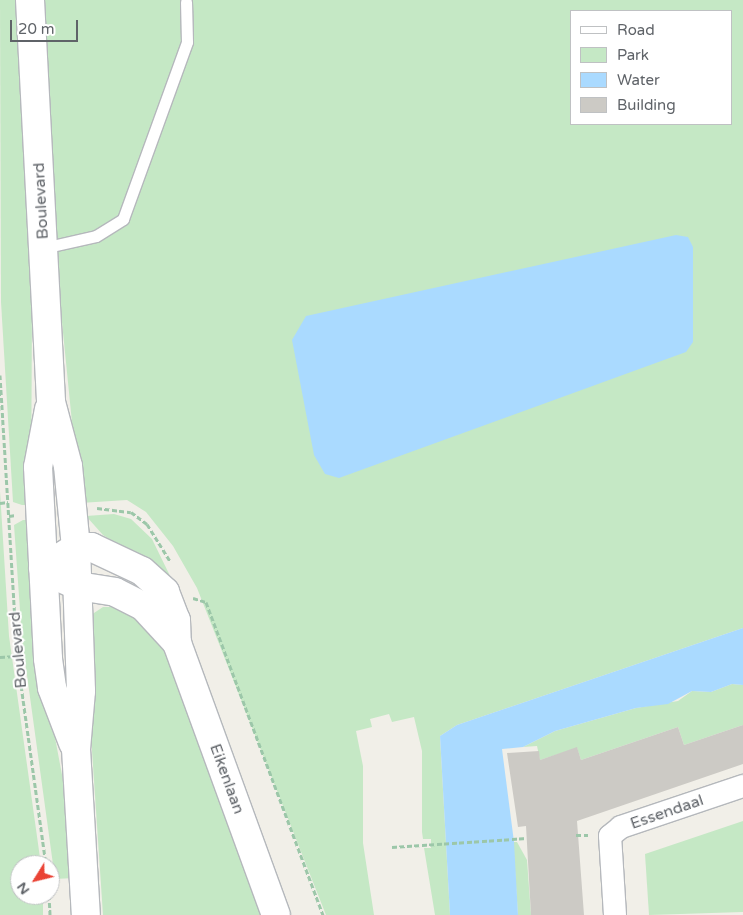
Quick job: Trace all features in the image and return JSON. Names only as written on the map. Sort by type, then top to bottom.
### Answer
[{"type":"main road","name":"Boulevard","points":[[30,0],[44,248],[50,402],[38,467],[44,568],[52,688],[76,749]]},
{"type":"main road","name":"Boulevard","points":[[50,402],[68,466],[76,547],[81,691],[76,749],[86,915]]},
{"type":"main road","points":[[44,568],[76,547]]},
{"type":"main road","name":"Eikenlaan","points":[[76,547],[105,551],[157,583],[176,620],[177,643],[276,915]]},
{"type":"main road","name":"Eikenlaan","points":[[44,568],[78,586],[115,592],[143,606],[177,643]]},
{"type":"street","name":"Essendaal","points":[[615,915],[610,836],[621,827],[743,786]]},
{"type":"lane","points":[[44,248],[96,236],[123,219],[187,42],[186,2]]},
{"type":"path","name":"Boulevard","points":[[0,375],[17,656],[45,855]]},
{"type":"path","points":[[0,502],[8,502]]},
{"type":"path","points":[[183,595],[206,602],[323,915]]},
{"type":"path","points":[[0,657],[17,656]]},
{"type":"path","points":[[392,847],[527,838]]},
{"type":"green space","points":[[0,0],[19,0],[32,305],[31,505],[13,502],[1,302]]},
{"type":"green space","points":[[45,0],[743,0],[743,628],[457,725],[440,736],[450,915],[435,915],[424,848],[431,848],[431,839],[423,839],[422,832],[422,751],[414,717],[392,722],[389,714],[370,719],[372,727],[356,731],[363,766],[363,843],[374,915],[326,915],[197,588],[173,546],[146,512],[127,500],[80,503],[58,282]]},
{"type":"green space","points":[[0,491],[9,636],[40,855],[10,855],[10,905],[43,905],[43,915],[0,915]]},
{"type":"green space","points":[[114,514],[131,519],[152,539],[173,582],[103,535],[86,516]]},
{"type":"green space","points":[[23,520],[32,520],[51,716],[68,807],[74,878],[60,879],[60,855],[52,855],[22,639],[14,525]]},
{"type":"green space","points":[[103,607],[117,607],[141,620],[163,646],[265,915],[103,915],[84,631],[91,615]]},
{"type":"green space","points":[[732,684],[743,685],[743,725],[684,745],[678,727],[581,760],[577,748],[540,760],[537,746],[523,747],[555,731],[636,708],[678,701],[692,691],[711,692]]},
{"type":"green space","points":[[743,821],[743,912],[649,915],[645,854]]},
{"type":"green space","points":[[513,842],[517,842],[527,860],[531,915],[518,915]]},
{"type":"water","points":[[676,235],[688,237],[693,247],[693,342],[686,352],[339,478],[325,474],[314,455],[292,340],[306,316]]},
{"type":"water","points":[[743,628],[743,685],[732,684],[711,692],[692,691],[668,704],[636,708],[555,731],[523,747],[502,749],[514,842],[518,915],[450,915],[440,736],[457,725]]},
{"type":"building","points":[[743,725],[743,764],[577,821],[584,915],[531,915],[526,826],[518,827],[507,753],[539,751],[540,760],[577,747],[581,760],[678,727],[684,745]]}]
